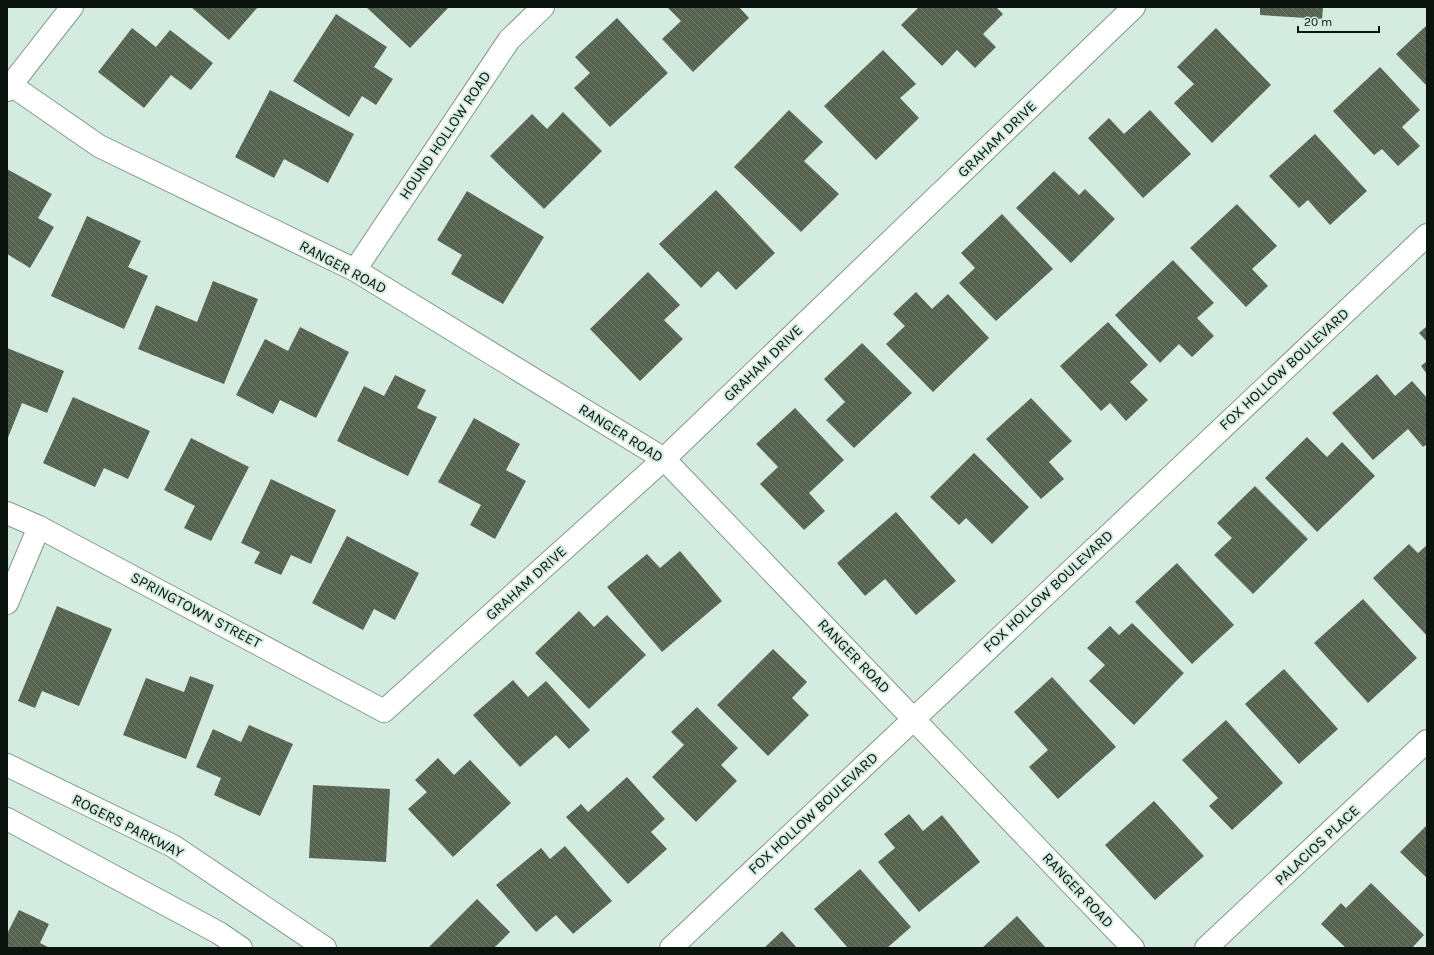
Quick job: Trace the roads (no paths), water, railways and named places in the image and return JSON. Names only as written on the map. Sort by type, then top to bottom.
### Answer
[{"type":"street","points":[[9,87],[72,7]]},
{"type":"street","name":"HOUND HOLLOW ROAD","points":[[355,270],[508,40],[543,7]]},
{"type":"street","name":"GRAHAM DRIVE","points":[[384,711],[664,459],[1134,7]]},
{"type":"street","name":"RANGER ROAD","points":[[9,87],[99,146],[355,270],[664,459],[914,718],[1132,948]]},
{"type":"street","name":"FOX HOLLOW BOULEVARD","points":[[670,948],[1427,235]]},
{"type":"street","name":"SPRINGTOWN STREET","points":[[7,512],[39,527],[384,711]]},
{"type":"street","points":[[7,602],[39,527]]},
{"type":"street","name":"PALACIOS PLACE","points":[[1206,948],[1427,741]]},
{"type":"street","name":"ROGERS PARKWAY","points":[[7,765],[173,846],[325,948]]},
{"type":"street","points":[[7,819],[219,933],[241,948]]}]
